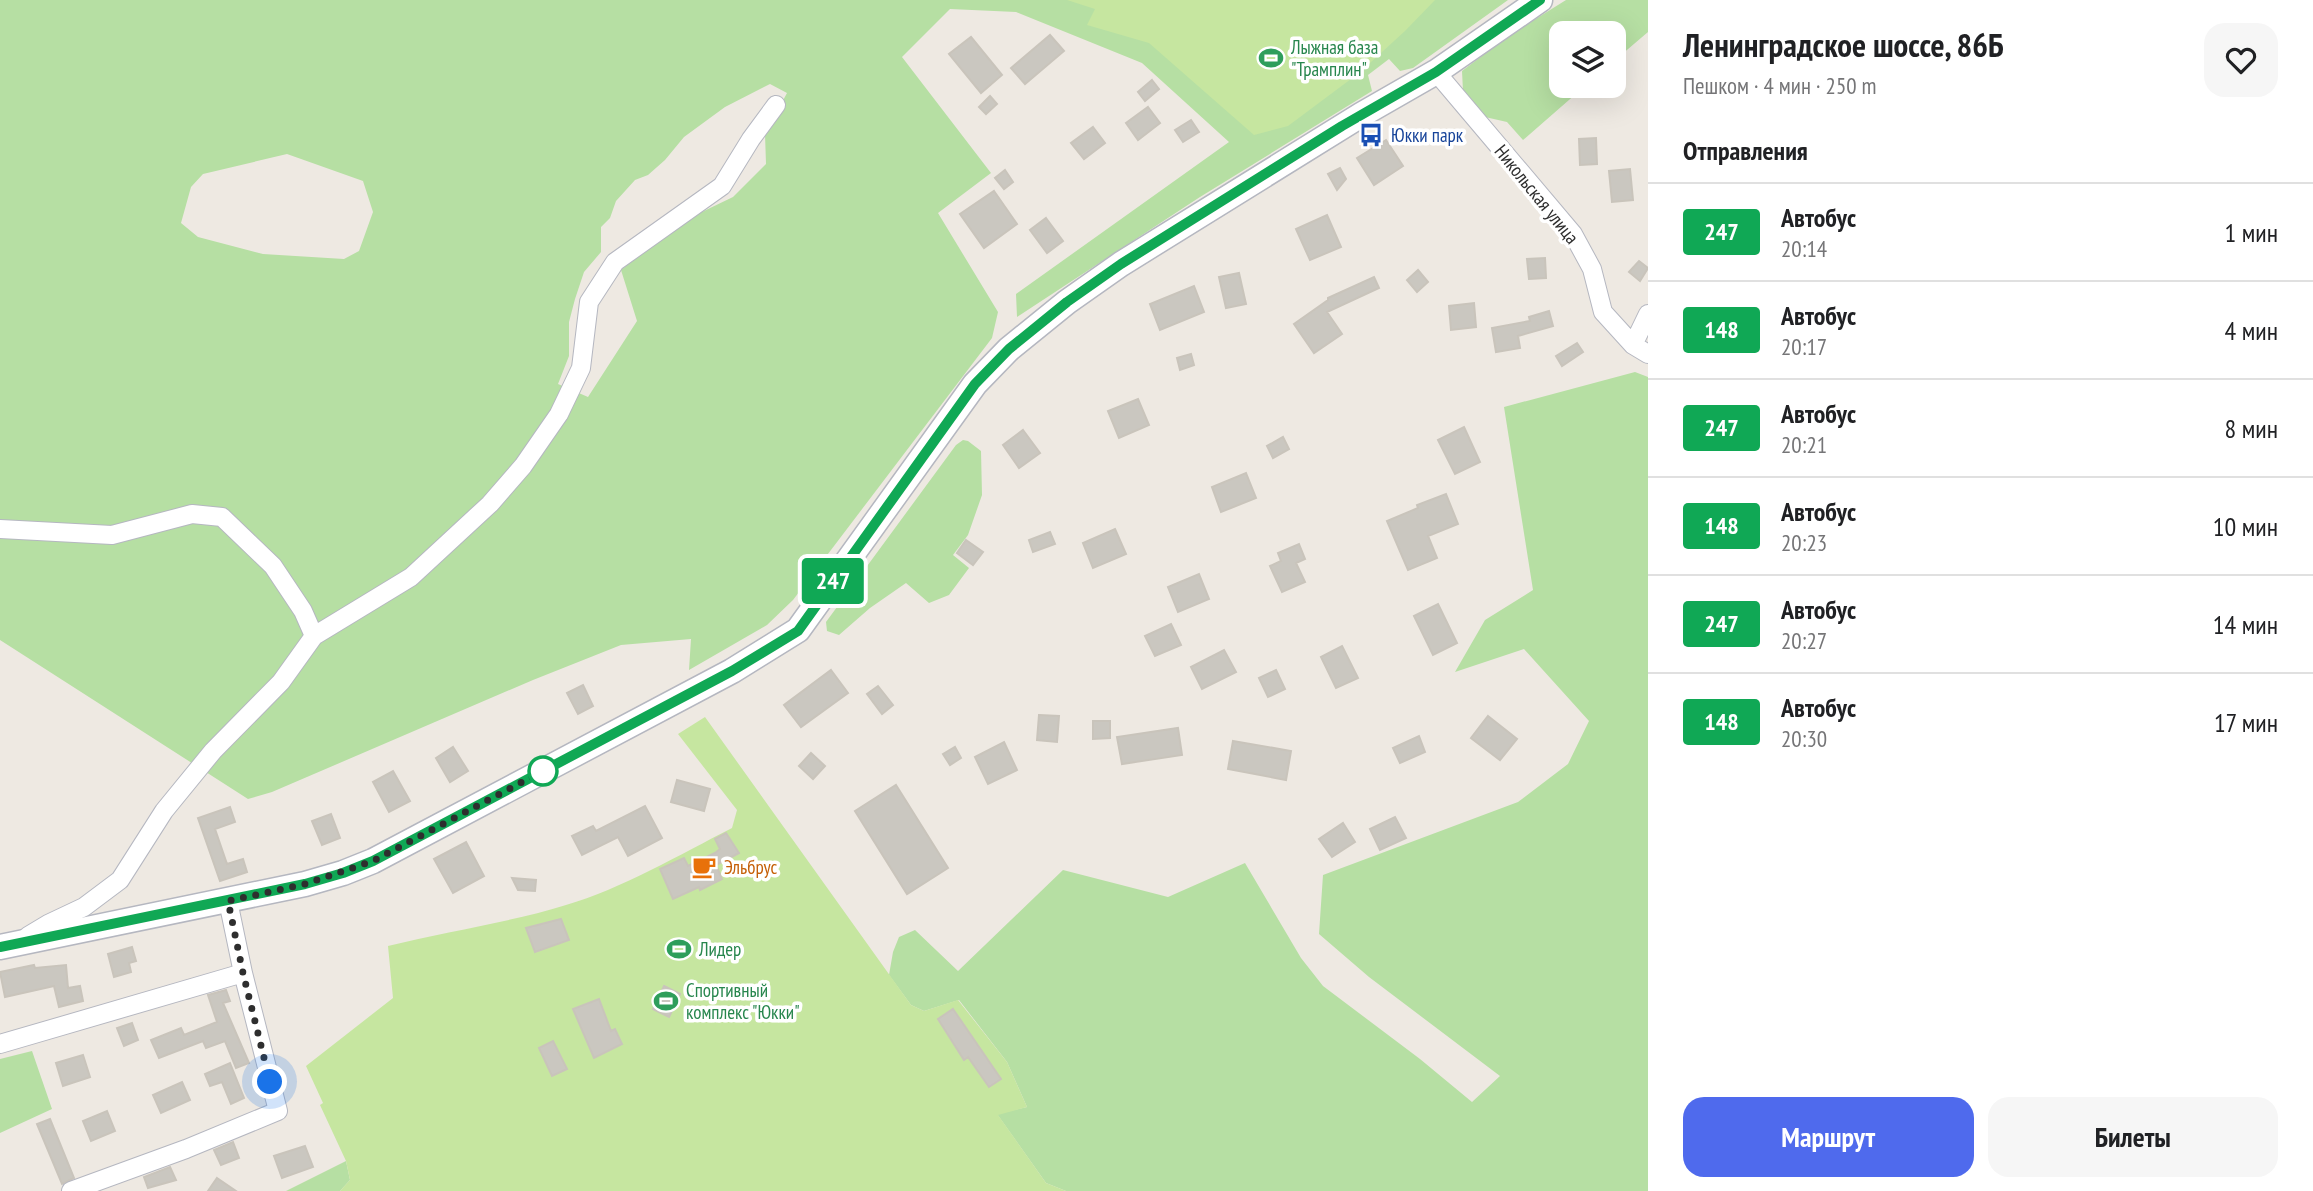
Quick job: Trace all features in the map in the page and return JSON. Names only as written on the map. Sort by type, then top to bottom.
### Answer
[{"type":"main road","points":[[7,946],[305,884],[373,861],[732,671],[798,631],[975,384],[1009,349],[1067,302],[1121,264],[1351,120],[1436,72],[1540,0]]},
{"type":"street","name":"Никольская улица","points":[[1436,72],[1573,234],[1592,269],[1603,312],[1641,349]]},
{"type":"street","points":[[7,946],[84,907],[120,880],[164,811],[212,751],[281,682],[314,636],[411,577],[491,504],[523,466],[559,414],[581,368],[589,302],[615,262],[722,186],[776,105]]},
{"type":"street","points":[[1641,349],[1648,314]]},
{"type":"street","points":[[0,529],[112,535],[192,514],[222,517],[273,566],[303,611],[314,636]]},
{"type":"street","points":[[71,1191],[186,1149],[278,1111],[228,901]]},
{"type":"street","points":[[0,1044],[243,973]]},
{"type":"green space","points":[[0,0],[1508,0],[1413,68],[1400,71],[1389,59],[1368,75],[1372,91],[1200,197],[1017,317],[1016,294],[1229,142],[1142,63],[1016,12],[950,9],[902,57],[991,173],[938,213],[998,312],[992,338],[793,600],[767,625],[689,670],[691,639],[621,645],[272,792],[248,799],[0,640]],"holes":[[[770,84],[787,93],[765,134],[766,164],[733,197],[679,223],[621,270],[637,321],[588,397],[558,384],[569,356],[569,322],[575,299],[584,272],[601,252],[601,227],[610,218],[616,201],[635,180],[648,175],[665,160],[684,137],[725,107]],[[287,154],[363,181],[373,212],[359,251],[344,259],[263,254],[198,237],[181,223],[191,187],[203,174]]]},
{"type":"green space","name":"Лыжная база \"Трамплин\"","points":[[1067,0],[1435,0],[1359,73],[1288,126],[1254,135],[1149,43],[1087,25],[1095,9]]},
{"type":"green space","points":[[1566,0],[1648,0],[1648,32],[1626,51],[1626,21],[1549,21],[1549,98],[1571,98],[1523,140],[1507,122],[1485,117],[1463,91],[1462,71],[1507,37]]},
{"type":"green space","points":[[1635,372],[1648,377],[1648,1191],[1066,1191],[1046,1183],[997,1114],[1027,1107],[1007,1062],[959,1000],[924,1011],[911,1005],[889,975],[899,937],[915,930],[958,971],[1063,870],[1168,897],[1245,863],[1301,958],[1323,986],[1472,1102],[1500,1076],[1369,977],[1319,934],[1323,875],[1518,802],[1568,764],[1589,721],[1524,649],[1455,672],[1485,620],[1533,590],[1504,407]]},
{"type":"green space","points":[[963,440],[981,451],[982,495],[968,535],[953,555],[969,568],[949,595],[929,603],[906,583],[870,608],[839,635],[827,631],[826,622],[956,445]]},
{"type":"green space","points":[[705,717],[911,1005],[924,1011],[958,1000],[1007,1062],[1027,1107],[998,1115],[1046,1183],[1066,1191],[340,1191],[350,1180],[346,1161],[320,1105],[323,1103],[306,1066],[393,998],[388,946],[522,917],[587,898],[650,870],[732,828],[737,810],[678,734]]},
{"type":"green space","points":[[32,1051],[52,1109],[0,1133],[0,1059]]},
{"type":"green space","points":[[346,1161],[350,1180],[340,1191],[286,1191]]},
{"type":"building","points":[[1050,35],[1064,51],[1025,84],[1011,68]]},
{"type":"building","points":[[971,37],[1002,75],[981,93],[949,54]]},
{"type":"building","points":[[1152,80],[1159,89],[1145,101],[1138,92]]},
{"type":"building","points":[[990,96],[997,104],[986,114],[979,107]]},
{"type":"building","points":[[1148,107],[1160,123],[1138,140],[1126,123]]},
{"type":"building","points":[[1191,120],[1199,132],[1183,142],[1175,130]]},
{"type":"building","points":[[1093,127],[1105,143],[1084,159],[1071,143]]},
{"type":"building","points":[[1596,138],[1597,164],[1580,165],[1579,139]]},
{"type":"building","points":[[1386,140],[1403,166],[1374,185],[1357,158]]},
{"type":"building","points":[[1340,168],[1346,179],[1337,190],[1328,174]]},
{"type":"building","points":[[1630,169],[1633,200],[1612,202],[1609,171]]},
{"type":"building","points":[[1005,170],[1013,182],[1004,189],[995,178]]},
{"type":"building","points":[[994,191],[1017,224],[984,248],[960,214]]},
{"type":"building","points":[[1327,215],[1341,247],[1310,260],[1296,229]]},
{"type":"building","points":[[1046,218],[1063,241],[1047,253],[1030,230]]},
{"type":"building","points":[[1545,258],[1546,278],[1529,279],[1527,259]]},
{"type":"building","points":[[1639,261],[1648,268],[1640,281],[1629,272]]},
{"type":"building","points":[[1418,270],[1428,282],[1417,292],[1407,280]]},
{"type":"building","points":[[1239,273],[1246,304],[1226,308],[1219,277]]},
{"type":"building","points":[[1374,277],[1379,288],[1327,312],[1342,334],[1314,353],[1294,324],[1328,298]]},
{"type":"building","points":[[1194,286],[1204,312],[1160,330],[1150,304]]},
{"type":"building","points":[[1474,303],[1476,327],[1451,330],[1449,306]]},
{"type":"building","points":[[1549,311],[1553,326],[1518,336],[1520,348],[1496,352],[1492,328],[1530,321],[1529,317]]},
{"type":"building","points":[[1577,343],[1583,352],[1562,366],[1556,356]]},
{"type":"building","points":[[1191,354],[1194,365],[1180,370],[1177,358]]},
{"type":"building","points":[[1138,399],[1149,425],[1119,438],[1108,411]]},
{"type":"building","points":[[1464,427],[1480,462],[1455,474],[1438,440]]},
{"type":"building","points":[[1023,430],[1040,453],[1019,468],[1003,445]]},
{"type":"building","points":[[1283,437],[1289,449],[1273,458],[1267,446]]},
{"type":"building","points":[[1246,473],[1256,498],[1221,512],[1212,487]]},
{"type":"building","points":[[1446,494],[1458,524],[1428,536],[1437,558],[1408,570],[1387,521]]},
{"type":"building","points":[[1115,529],[1126,554],[1093,568],[1083,543]]},
{"type":"building","points":[[1050,532],[1055,544],[1033,552],[1029,540]]},
{"type":"building","points":[[966,540],[983,552],[973,565],[957,553]]},
{"type":"building","points":[[1299,544],[1305,559],[1296,563],[1305,582],[1282,592],[1270,566],[1281,561],[1278,553]]},
{"type":"building","points":[[1199,574],[1209,599],[1178,612],[1168,587]]},
{"type":"building","points":[[1438,604],[1457,643],[1433,655],[1414,616]]},
{"type":"building","points":[[1171,624],[1181,645],[1155,656],[1145,636]]},
{"type":"building","points":[[1342,646],[1358,678],[1336,688],[1321,657]]},
{"type":"building","points":[[1224,650],[1236,672],[1202,689],[1191,667]]},
{"type":"building","points":[[831,670],[848,693],[801,727],[784,705]]},
{"type":"building","points":[[1276,670],[1285,689],[1268,697],[1259,678]]},
{"type":"building","points":[[583,685],[593,706],[578,714],[567,693]]},
{"type":"building","points":[[878,686],[893,705],[882,714],[867,694]]},
{"type":"building","points":[[1039,715],[1059,716],[1057,742],[1037,740]]},
{"type":"building","points":[[1488,716],[1517,739],[1500,760],[1471,738]]},
{"type":"building","points":[[1093,721],[1110,721],[1110,738],[1093,739]]},
{"type":"building","points":[[1178,728],[1182,755],[1122,764],[1117,737]]},
{"type":"building","points":[[1419,736],[1425,752],[1400,763],[1393,748]]},
{"type":"building","points":[[1233,741],[1291,751],[1286,780],[1228,769]]},
{"type":"building","points":[[1004,742],[1017,770],[988,784],[975,757]]},
{"type":"building","points":[[453,747],[468,771],[450,782],[436,758]]},
{"type":"building","points":[[955,747],[961,758],[950,765],[943,754]]},
{"type":"building","points":[[811,753],[825,766],[813,779],[799,766]]},
{"type":"building","points":[[393,771],[410,801],[389,812],[373,782]]},
{"type":"building","points":[[677,780],[710,789],[704,811],[671,802]]},
{"type":"building","points":[[896,785],[948,868],[907,894],[855,811]]},
{"type":"building","points":[[645,806],[662,838],[628,856],[618,837],[582,855],[572,836],[593,826],[596,831]]},
{"type":"building","points":[[230,807],[235,822],[215,829],[227,864],[243,859],[247,872],[220,881],[198,818]]},
{"type":"building","points":[[331,814],[340,838],[322,845],[312,821]]},
{"type":"building","points":[[1395,817],[1406,838],[1380,850],[1370,829]]},
{"type":"building","points":[[1343,823],[1355,842],[1332,857],[1319,839]]},
{"type":"building","points":[[726,833],[739,853],[716,865],[722,879],[673,899],[660,869],[684,858],[688,866],[715,853],[720,849],[715,839]]},
{"type":"building","points":[[466,842],[484,876],[453,893],[434,859]]},
{"type":"building","points":[[512,878],[536,880],[535,891],[518,890]]},
{"type":"building","points":[[561,919],[569,940],[535,952],[526,928]]},
{"type":"building","points":[[132,947],[136,961],[129,963],[131,972],[114,977],[108,954]]},
{"type":"building","points":[[34,965],[35,968],[66,965],[68,988],[80,986],[83,1001],[59,1007],[54,986],[5,997],[0,972]]},
{"type":"building","name":"Спортивный комплекс \"Юкки\"","points":[[664,986],[680,994],[669,1017],[653,1009]]},
{"type":"building","points":[[226,990],[230,1001],[223,1003],[249,1063],[236,1068],[225,1041],[206,1048],[203,1041],[159,1058],[151,1040],[181,1028],[184,1035],[217,1022],[208,995]]},
{"type":"building","points":[[599,999],[611,1031],[615,1029],[622,1044],[594,1058],[573,1009]]},
{"type":"building","points":[[953,1009],[1001,1079],[989,1087],[968,1057],[964,1060],[938,1019]]},
{"type":"building","points":[[132,1023],[138,1040],[124,1046],[117,1028]]},
{"type":"building","points":[[553,1041],[567,1069],[552,1076],[539,1048]]},
{"type":"building","points":[[83,1055],[90,1077],[63,1086],[56,1063]]},
{"type":"building","points":[[230,1063],[244,1098],[231,1104],[222,1082],[210,1086],[205,1074]]},
{"type":"building","points":[[182,1082],[190,1100],[161,1113],[153,1095]]},
{"type":"building","points":[[107,1111],[115,1131],[91,1141],[83,1121]]},
{"type":"building","points":[[50,1119],[74,1178],[62,1184],[37,1124]]},
{"type":"building","points":[[233,1142],[239,1158],[221,1165],[214,1150]]},
{"type":"building","points":[[305,1146],[313,1167],[282,1178],[274,1156]]},
{"type":"building","points":[[170,1167],[176,1180],[148,1188],[144,1177]]},
{"type":"building","points":[[217,1178],[236,1191],[208,1191]]},
{"type":"bus line","name":"247","points":[[0,947],[305,884],[343,873],[373,861],[732,671],[798,631],[975,384],[1009,349],[1067,302],[1121,264],[1342,126],[1436,72],[1540,0]]},
{"type":"place","name":"Лыжная база \"Трамплин\"","points":[[1271,58]]},
{"type":"place","name":"Юкки парк","points":[[1371,135]]},
{"type":"place","name":"Эльбрус","points":[[704,867]]},
{"type":"place","name":"Лидер","points":[[679,949]]},
{"type":"place","name":"Спортивный комплекс \"Юкки\"","points":[[666,1001]]},
{"type":"route","points":[[270,1082],[228,901],[305,884],[373,861],[543,771]]}]
